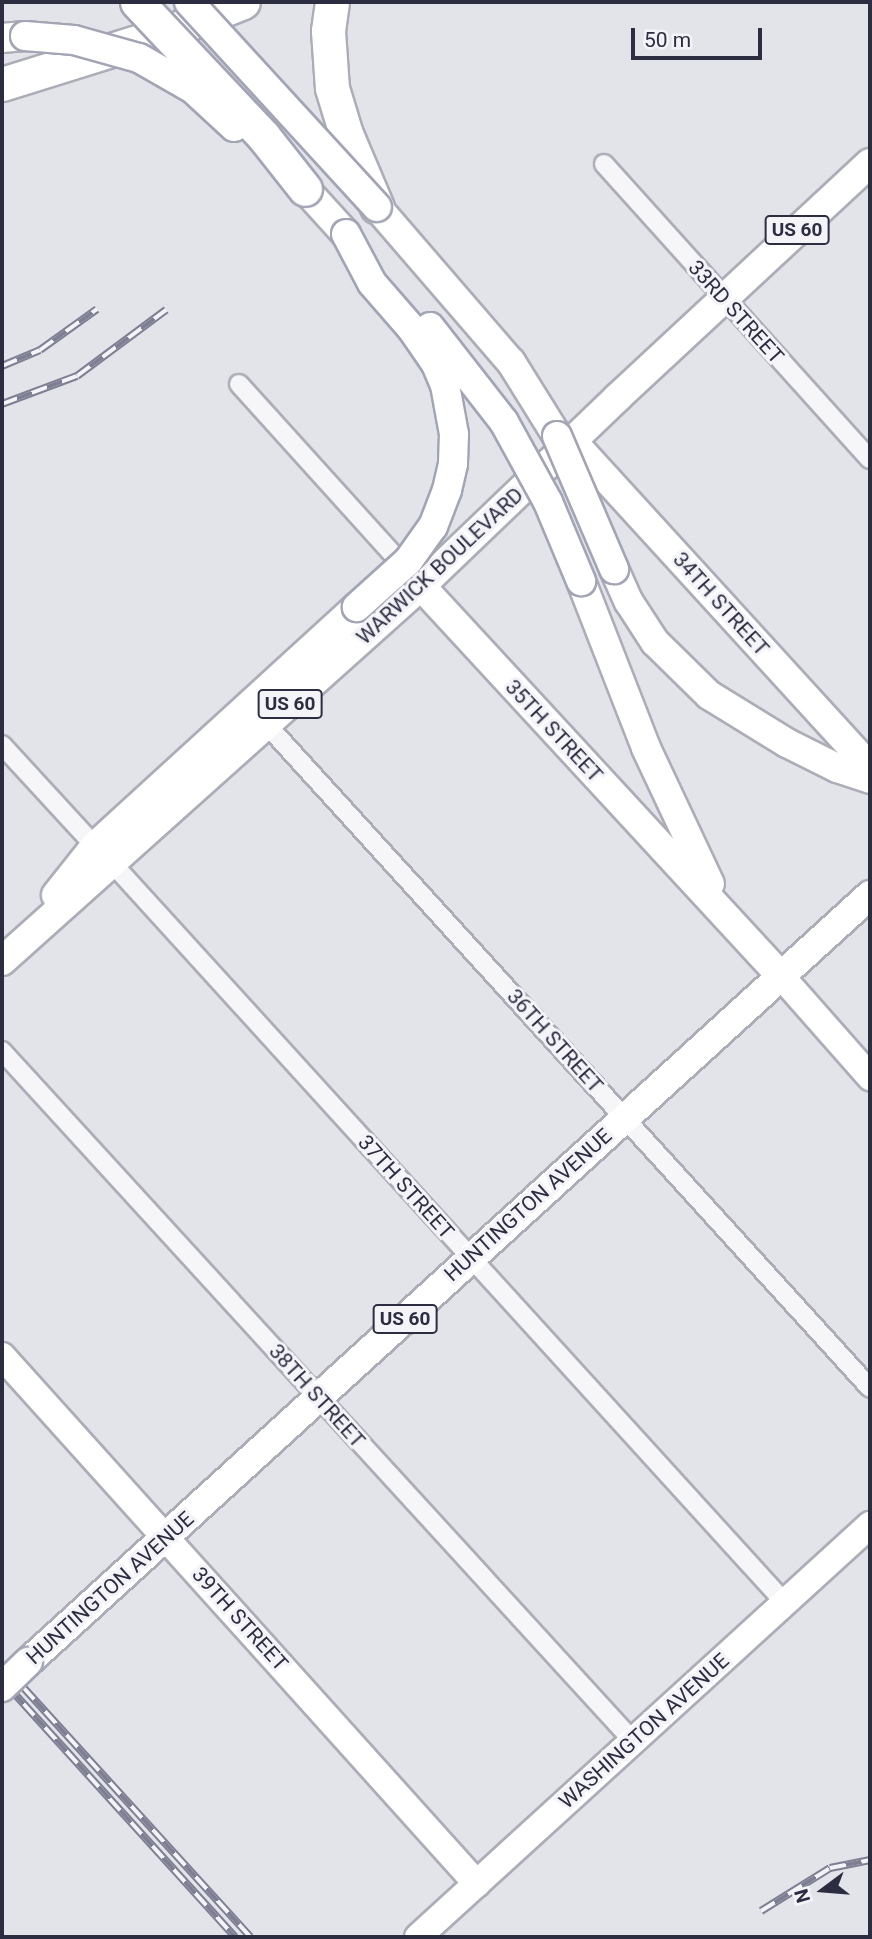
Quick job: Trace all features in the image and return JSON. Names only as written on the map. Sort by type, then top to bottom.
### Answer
[{"type":"highway","points":[[137,2],[264,137],[305,189]]},
{"type":"highway","points":[[2,84],[151,38],[243,2]]},
{"type":"highway","points":[[331,2],[328,31],[332,88],[346,134],[377,207]]},
{"type":"main road","points":[[189,2],[377,207],[511,362],[557,436],[629,602],[655,642],[709,695],[788,743],[837,768],[870,779]]},
{"type":"main road","points":[[13,37],[103,46],[166,71],[216,108],[254,147],[305,189],[439,338],[504,422],[548,502],[662,786],[696,859],[732,922]]},
{"type":"main road","name":"WARWICK BOULEVARD","points":[[103,854],[267,725],[421,586],[572,440],[870,163]]},
{"type":"main road","points":[[2,960],[103,854],[357,607],[408,561],[433,526],[447,490],[453,464],[454,434],[444,385],[436,364],[412,329],[372,283],[346,234]]},
{"type":"main road","name":"34TH STREET","points":[[572,440],[870,767]]},
{"type":"main road","name":"35TH STREET","points":[[421,586],[781,976]]},
{"type":"main road","points":[[849,915],[870,878]]},
{"type":"main road","name":"HUNTINGTON AVENUE","points":[[2,1687],[470,1257],[870,895]]},
{"type":"street","name":"33RD STREET","points":[[604,164],[870,459]]},
{"type":"street","name":"35TH STREET","points":[[239,384],[421,586]]},
{"type":"street","name":"36TH STREET","points":[[267,725],[870,1388]]},
{"type":"street","name":"37TH STREET","points":[[2,745],[785,1603]]},
{"type":"street","name":"35TH STREET","points":[[781,976],[870,1077]]},
{"type":"street","name":"38TH STREET","points":[[2,1051],[633,1741]]},
{"type":"street","name":"39TH STREET","points":[[2,1356],[477,1884]]},
{"type":"street","name":"WASHINGTON AVENUE","points":[[418,1937],[870,1525]]},
{"type":"railway","points":[[2,366],[40,350],[97,309]]},
{"type":"railway","points":[[2,404],[77,376],[166,310]]},
{"type":"railway","points":[[2,1664],[250,1937]]},
{"type":"railway","points":[[2,1680],[235,1937]]},
{"type":"railway","points":[[761,1911],[830,1868],[870,1860]]}]
